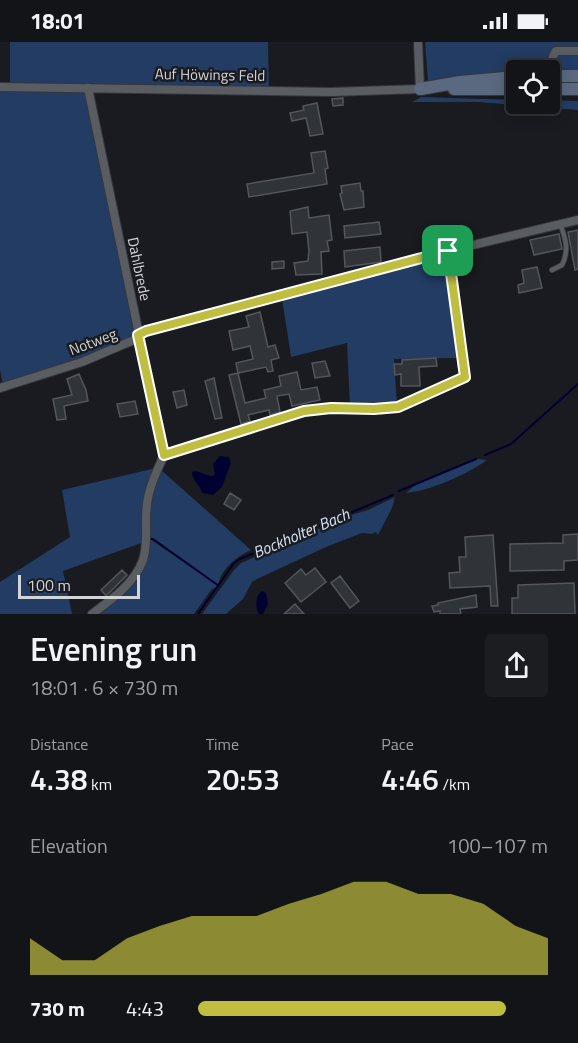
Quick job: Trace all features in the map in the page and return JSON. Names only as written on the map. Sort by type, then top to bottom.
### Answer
[{"type":"main road","points":[[560,81],[578,76]]},
{"type":"main road","name":"Auf Höwings Feld","points":[[420,89],[460,82],[506,78]]},
{"type":"main road","points":[[560,85],[578,89]]},
{"type":"main road","name":"Auf Höwings Feld","points":[[420,89],[506,89]]},
{"type":"street","points":[[418,42],[420,89]]},
{"type":"street","points":[[552,60],[556,51],[578,51]]},
{"type":"street","name":"Auf Höwings Feld","points":[[0,87],[331,92],[420,89]]},
{"type":"street","name":"Dahlbrede","points":[[88,88],[164,455]]},
{"type":"street","name":"Notweg","points":[[0,388],[82,362],[134,340],[146,331],[448,251],[561,226],[578,220]]},
{"type":"street","points":[[92,614],[129,582],[143,560],[146,547],[147,505],[164,455],[304,411],[331,408],[398,407],[465,377],[448,251]]},
{"type":"lane","points":[[552,270],[562,266],[567,255],[566,239],[561,226]]},
{"type":"shaded area","points":[[10,42],[268,42],[269,91],[88,88],[137,335],[133,339],[3,385],[0,370],[0,86],[10,86]]},
{"type":"shaded area","points":[[425,42],[578,42],[578,71],[560,71],[560,60],[506,60],[506,75],[428,81]]},
{"type":"shaded area","points":[[421,97],[506,100],[506,104],[412,102]]},
{"type":"shaded area","points":[[560,100],[578,101],[578,110],[560,109]]},
{"type":"shaded area","points":[[442,256],[446,258],[459,358],[394,359],[397,405],[350,406],[347,343],[291,357],[282,298]]},
{"type":"shaded area","points":[[220,456],[229,457],[231,463],[222,487],[213,495],[202,493],[192,472],[213,476],[215,474],[213,464]]},
{"type":"shaded area","points":[[478,459],[487,460],[448,481],[406,493],[420,481]]},
{"type":"shaded area","points":[[156,468],[144,542],[63,571],[72,614],[0,614],[0,582],[70,537],[62,490]]},
{"type":"shaded area","points":[[161,470],[251,550],[230,564],[218,585],[150,539],[218,586],[211,590],[194,614],[96,614],[132,583],[148,541],[151,498]]},
{"type":"shaded area","points":[[395,497],[378,535],[376,532],[362,533],[326,547],[252,582],[243,599],[226,614],[202,614],[241,563]]},
{"type":"shaded area","points":[[262,591],[266,593],[268,604],[263,614],[259,614],[256,602]]},
{"type":"building","points":[[343,98],[343,105],[333,106],[332,99]]},
{"type":"building","points":[[317,103],[323,134],[310,136],[306,118],[292,121],[290,113],[304,110],[303,106]]},
{"type":"building","points":[[325,151],[328,168],[325,169],[327,184],[249,197],[247,184],[314,173],[311,153]]},
{"type":"building","points":[[360,183],[364,207],[344,210],[340,194],[342,193],[341,186]]},
{"type":"building","points":[[308,207],[309,218],[329,215],[332,240],[327,241],[329,251],[321,252],[322,274],[296,275],[294,263],[308,261],[309,251],[307,232],[292,234],[290,211]]},
{"type":"building","points":[[379,222],[381,234],[345,238],[344,226]]},
{"type":"building","points":[[578,230],[578,269],[575,270],[568,232]]},
{"type":"building","points":[[559,234],[562,249],[534,255],[530,240]]},
{"type":"building","points":[[380,247],[381,262],[345,267],[344,251]]},
{"type":"building","points":[[284,261],[284,268],[272,269],[272,262]]},
{"type":"building","points":[[537,267],[542,288],[519,293],[518,285],[524,283],[522,270]]},
{"type":"building","points":[[260,312],[268,347],[275,345],[279,358],[271,360],[273,371],[268,372],[266,367],[238,373],[236,363],[253,359],[250,346],[233,350],[229,331],[249,327],[246,316]]},
{"type":"building","points":[[436,358],[437,366],[419,367],[420,386],[401,386],[401,374],[395,375],[394,364],[402,364],[402,360]]},
{"type":"building","points":[[325,361],[330,376],[315,378],[312,363]]},
{"type":"building","points":[[297,372],[301,390],[317,387],[320,400],[292,406],[289,394],[277,396],[280,412],[270,415],[269,410],[248,415],[250,421],[241,424],[229,375],[238,373],[245,403],[266,398],[264,390],[281,386],[279,376]]},
{"type":"building","points":[[79,374],[88,401],[64,406],[66,419],[57,420],[53,399],[72,395],[67,379]]},
{"type":"building","points":[[214,378],[222,418],[215,419],[205,381]]},
{"type":"building","points":[[184,390],[187,405],[177,408],[173,392]]},
{"type":"building","points":[[135,401],[138,414],[120,417],[117,404]]},
{"type":"building","points":[[230,493],[241,500],[234,510],[224,504]]},
{"type":"building","points":[[578,534],[578,560],[564,561],[564,570],[510,571],[510,544],[563,543],[563,535]]},
{"type":"building","points":[[493,535],[498,606],[491,606],[490,586],[450,588],[449,573],[460,572],[459,557],[466,557],[465,537]]},
{"type":"building","points":[[315,568],[326,582],[301,602],[285,583],[301,569],[306,575]]},
{"type":"building","points":[[122,570],[127,575],[106,596],[101,590]]},
{"type":"building","points":[[340,576],[359,601],[350,608],[331,583]]},
{"type":"building","points":[[574,583],[575,614],[512,614],[512,598],[518,598],[518,585]]},
{"type":"building","points":[[476,595],[477,607],[460,609],[461,614],[440,614],[440,611],[434,612],[432,606],[438,603]]},
{"type":"building","points":[[295,604],[304,614],[284,614]]},
{"type":"waterway","name":"Bockholter Bach","points":[[485,455],[511,444],[578,384]]},
{"type":"waterway","name":"Bockholter Bach","points":[[399,491],[476,459]]},
{"type":"waterway","name":"Bockholter Bach","points":[[198,614],[234,563],[240,559],[393,495]]},
{"type":"waterway","points":[[150,539],[219,586]]},
{"type":"route","points":[[448,251],[465,377],[398,407],[388,409],[331,408],[304,411],[164,455],[138,335],[448,251]]}]
